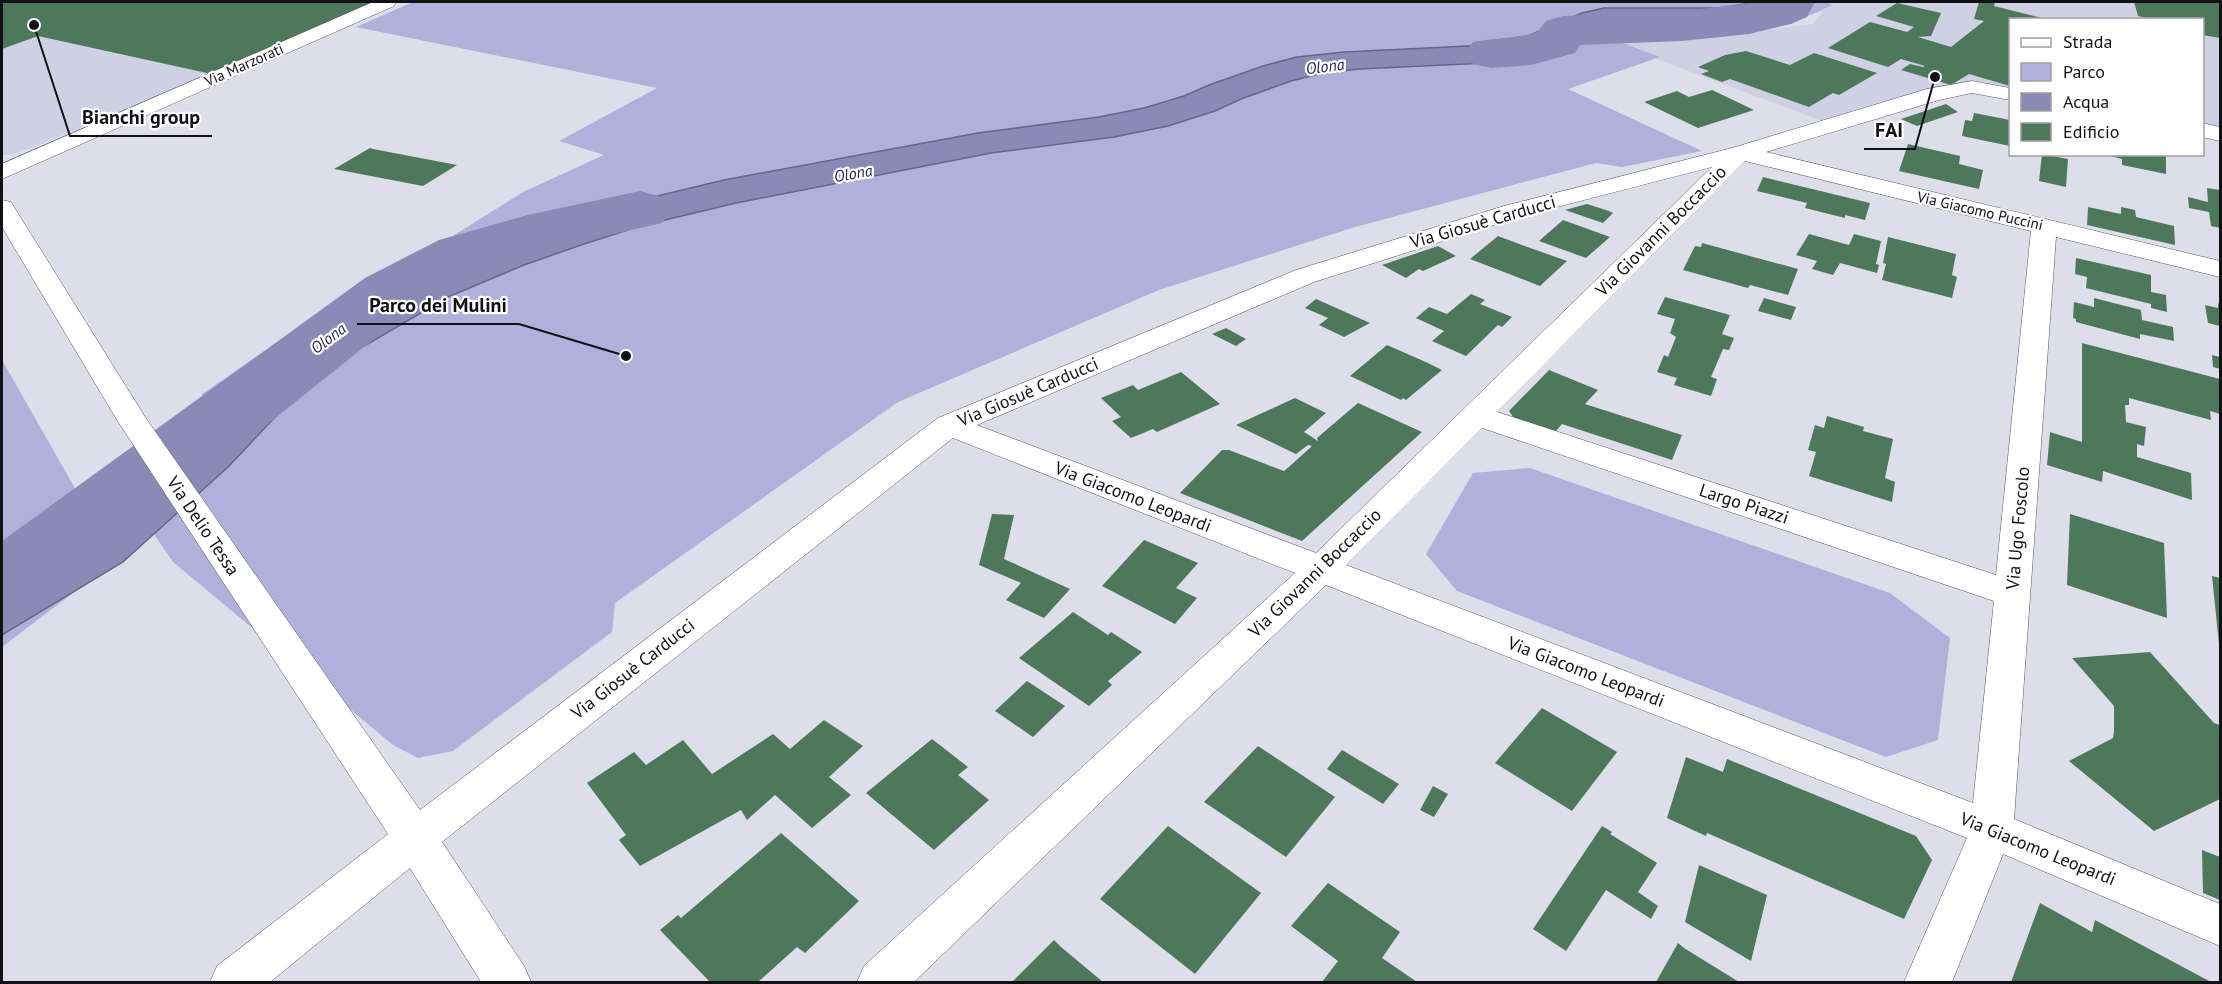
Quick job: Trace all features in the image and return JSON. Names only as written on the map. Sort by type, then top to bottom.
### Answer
[{"type":"street","name":"Via Marzorati","points":[[2,172],[387,2]]},
{"type":"street","name":"Via Giosuè Carducci","points":[[234,982],[415,838],[949,425],[1305,276],[1513,211],[1740,153],[1935,94],[1972,87],[2009,94]]},
{"type":"street","points":[[2204,130],[2220,134]]},
{"type":"street","name":"Via Giacomo Puccini","points":[[1740,153],[2220,268]]},
{"type":"street","name":"Via Giovanni Boccaccio","points":[[881,982],[1320,570],[1740,153]]},
{"type":"street","name":"Via Delio Tessa","points":[[2,207],[132,420],[415,838],[507,982]]},
{"type":"street","name":"Via Ugo Foscolo","points":[[1928,982],[1992,829],[2044,226]]},
{"type":"street","name":"Largo Piazzi","points":[[1475,415],[2013,594]]},
{"type":"street","name":"Via Giacomo Leopardi","points":[[949,425],[1992,829],[2220,925]]},
{"type":"shaded area","points":[[2,2],[384,2],[216,75],[12,155],[2,155]]},
{"type":"shaded area","points":[[1826,2],[2220,2],[2220,132],[2204,129],[2204,18],[2009,18],[2009,92],[1969,85],[1827,123],[1614,43],[1641,34],[1755,31],[1813,24],[1823,10],[1832,5]]},
{"type":"green space","points":[[413,2],[1826,2],[1832,5],[1781,24],[1754,29],[1699,32],[1616,31],[1612,39],[1660,57],[1568,89],[1702,151],[1622,167],[1596,163],[1355,227],[1159,290],[898,402],[615,603],[612,632],[453,751],[418,758],[393,745],[173,562],[149,527],[127,552],[2,647],[2,360],[80,497],[202,394],[324,310],[403,267],[523,192],[604,155],[559,141],[657,88],[356,27]]},
{"type":"green space","points":[[1530,468],[1890,593],[1950,638],[1938,740],[1886,757],[1457,591],[1426,554],[1473,473]]},
{"type":"water","points":[[1757,2],[1799,2],[1801,4],[1793,14],[1764,20],[1651,19],[1610,24],[1584,36],[1570,47],[1548,55],[1509,62],[1359,69],[1319,74],[1291,81],[1215,111],[1168,126],[1114,137],[991,153],[736,203],[640,226],[524,265],[448,297],[347,356],[280,412],[229,466],[123,562],[2,635],[2,585],[73,541],[142,493],[204,429],[305,349],[435,271],[500,244],[624,204],[724,180],[978,133],[1099,117],[1144,108],[1184,96],[1263,66],[1297,57],[1344,52],[1489,45],[1518,40],[1582,13],[1604,8],[1719,8]]},
{"type":"building","points":[[2,2],[384,2],[216,75],[38,36],[2,49]]},
{"type":"building","points":[[1979,2],[1995,2],[1994,6],[2042,18],[2009,18],[2009,86],[1969,74],[1951,85],[1901,70],[1910,64],[1925,66],[1901,59],[1888,67],[1828,48],[1870,22],[1907,32],[1914,27],[1876,16],[1897,3],[1941,13],[1931,36],[1918,37],[1951,47],[1984,21],[1974,19]]},
{"type":"building","points":[[2134,2],[2219,2],[2220,38],[2204,35],[2204,18],[2138,16]]},
{"type":"building","points":[[1746,51],[1790,65],[1814,53],[1877,73],[1839,95],[1833,93],[1809,107],[1730,79],[1722,82],[1701,74],[1709,71],[1698,67],[1725,55]]},
{"type":"building","points":[[1712,90],[1754,110],[1698,128],[1644,102],[1677,91],[1689,97]]},
{"type":"building","points":[[1946,104],[1958,112],[1917,126],[1901,119]]},
{"type":"building","points":[[1974,113],[2009,120],[2009,146],[1962,136],[1965,120],[1972,121]]},
{"type":"building","points":[[1908,144],[1960,156],[1959,164],[1983,170],[1979,189],[1899,171]]},
{"type":"building","points":[[370,148],[457,165],[423,186],[334,169]]},
{"type":"building","points":[[2042,156],[2068,159],[2066,187],[2039,181]]},
{"type":"building","points":[[2111,156],[2166,156],[2166,174],[2122,165],[2122,159]]},
{"type":"building","points":[[1763,177],[1870,203],[1865,220],[1845,215],[1845,218],[1805,208],[1807,203],[1757,191]]},
{"type":"building","points":[[2207,188],[2220,190],[2220,228],[2211,226],[2209,212],[2189,208],[2188,197],[2208,202]]},
{"type":"building","points":[[1587,204],[1613,213],[1603,223],[1565,210]]},
{"type":"building","points":[[2088,207],[2121,214],[2121,207],[2126,208],[2135,210],[2136,217],[2174,226],[2175,245],[2087,225]]},
{"type":"building","points":[[1563,220],[1610,237],[1586,258],[1539,241]]},
{"type":"building","points":[[1809,234],[1849,245],[1854,234],[1881,241],[1876,264],[1879,265],[1877,273],[1840,263],[1833,275],[1812,269],[1817,261],[1796,255]]},
{"type":"building","points":[[1498,236],[1567,261],[1540,286],[1470,259]]},
{"type":"building","points":[[1888,237],[1956,254],[1952,275],[1957,277],[1952,298],[1882,280]]},
{"type":"building","points":[[1702,243],[1798,269],[1788,295],[1750,285],[1748,288],[1683,270],[1695,246],[1701,247]]},
{"type":"building","points":[[1438,246],[1456,256],[1423,271],[1419,269],[1406,278],[1382,265]]},
{"type":"building","points":[[2076,258],[2151,275],[2151,292],[2166,295],[2167,312],[2151,308],[2151,304],[2086,288],[2087,277],[2075,274]]},
{"type":"building","points":[[1471,294],[1485,300],[1480,304],[1512,317],[1502,327],[1498,325],[1466,356],[1432,341],[1444,331],[1416,318],[1429,307],[1447,314]]},
{"type":"building","points":[[1665,297],[1730,315],[1722,334],[1734,338],[1729,350],[1723,349],[1711,377],[1717,379],[1711,396],[1674,385],[1677,378],[1657,372],[1664,355],[1668,357],[1676,337],[1670,333],[1675,319],[1657,314]]},
{"type":"building","points":[[1764,298],[1796,307],[1791,320],[1758,311]]},
{"type":"building","points":[[2094,298],[2141,310],[2142,320],[2173,327],[2174,341],[2140,334],[2140,339],[2076,322],[2073,318],[2074,302],[2094,307]]},
{"type":"building","points":[[1316,299],[1370,323],[1344,337],[1319,325],[1328,318],[1305,308]]},
{"type":"building","points":[[2218,303],[2220,304],[2220,326],[2208,323],[2205,305],[2218,308]]},
{"type":"building","points":[[1226,328],[1246,339],[1236,346],[1212,334]]},
{"type":"building","points":[[2082,343],[2220,379],[2220,414],[2210,411],[2211,420],[2129,398],[2129,405],[2125,405],[2126,422],[2146,427],[2144,446],[2137,444],[2137,457],[2191,473],[2192,500],[2103,471],[2102,482],[2047,465],[2050,432],[2082,442]]},
{"type":"building","points":[[1387,345],[1442,370],[1406,400],[1403,398],[1401,400],[1350,376]]},
{"type":"building","points":[[2212,355],[2220,357],[2220,369],[2213,367]]},
{"type":"building","points":[[1549,370],[1598,390],[1585,404],[1682,435],[1672,460],[1562,424],[1556,431],[1518,424],[1509,411]]},
{"type":"building","points":[[1181,372],[1220,404],[1157,432],[1153,429],[1131,438],[1112,421],[1121,417],[1101,398],[1133,385],[1138,390]]},
{"type":"building","points":[[1295,398],[1326,413],[1304,432],[1318,441],[1317,438],[1358,403],[1422,432],[1302,541],[1180,493],[1222,450],[1229,450],[1284,471],[1312,446],[1308,445],[1296,454],[1236,425]]},
{"type":"building","points":[[1827,416],[1864,427],[1863,431],[1893,439],[1885,478],[1895,482],[1892,502],[1809,476],[1816,452],[1808,450],[1815,425],[1824,428]]},
{"type":"building","points":[[992,514],[1014,515],[1004,559],[1070,589],[1044,618],[1006,600],[1021,583],[979,565]]},
{"type":"building","points":[[2070,514],[2164,543],[2167,618],[2067,585]]},
{"type":"building","points":[[1144,540],[1198,563],[1176,588],[1197,598],[1175,624],[1102,586]]},
{"type":"building","points":[[2212,576],[2220,578],[2220,644],[2219,644]]},
{"type":"building","points":[[1073,612],[1108,635],[1111,632],[1142,652],[1108,681],[1112,685],[1089,706],[1019,658]]},
{"type":"building","points":[[2150,652],[2214,723],[2220,725],[2220,799],[2154,831],[2069,761],[2113,738],[2114,732],[2114,706],[2072,658]]},
{"type":"building","points":[[1027,681],[1065,706],[1033,737],[995,711]]},
{"type":"building","points":[[1542,708],[1617,752],[1572,811],[1495,763]]},
{"type":"building","points":[[824,720],[863,746],[829,777],[851,795],[812,828],[775,795],[747,820],[741,810],[640,866],[619,840],[626,835],[587,783],[634,752],[646,765],[683,740],[712,774],[773,734],[790,749]]},
{"type":"building","points":[[932,739],[968,767],[958,775],[989,800],[934,850],[866,793]]},
{"type":"building","points":[[1258,746],[1335,797],[1286,857],[1204,802]]},
{"type":"building","points":[[1342,750],[1399,784],[1383,804],[1327,769]]},
{"type":"building","points":[[1686,757],[1723,772],[1727,759],[1916,836],[1932,860],[1904,919],[1707,833],[1706,836],[1667,818]]},
{"type":"building","points":[[1433,786],[1448,794],[1434,817],[1420,810]]},
{"type":"building","points":[[1168,826],[1261,893],[1195,974],[1100,899]]},
{"type":"building","points":[[1602,826],[1612,832],[1610,834],[1657,863],[1638,892],[1658,906],[1651,919],[1606,890],[1566,951],[1533,929]]},
{"type":"building","points":[[781,833],[859,901],[805,953],[797,947],[758,982],[710,982],[660,930],[678,915],[681,918]]},
{"type":"building","points":[[2202,850],[2220,857],[2220,900],[2203,893]]},
{"type":"building","points":[[1699,865],[1767,895],[1751,961],[1685,922]]},
{"type":"building","points":[[1328,883],[1400,932],[1382,958],[1417,982],[1322,982],[1338,961],[1291,926]]},
{"type":"building","points":[[2040,903],[2092,932],[2095,920],[2211,982],[2011,982]]},
{"type":"building","points":[[1054,940],[1061,947],[1103,982],[1012,982]]},
{"type":"building","points":[[1678,943],[1684,948],[1739,982],[1656,982]]},
{"type":"waterway","name":"Olona","points":[[1491,53],[1531,50],[1557,42],[1563,31],[1682,26],[1749,19],[1774,14],[1790,7],[1791,2]]},
{"type":"waterway","name":"Olona","points":[[2,584],[23,571],[389,293],[462,254],[528,234],[640,210]]},
{"type":"place","name":"Bianchi group","points":[[34,25]]},
{"type":"place","name":"FAI","points":[[1935,77]]},
{"type":"place","name":"Parco dei Mulini","points":[[626,356]]}]
